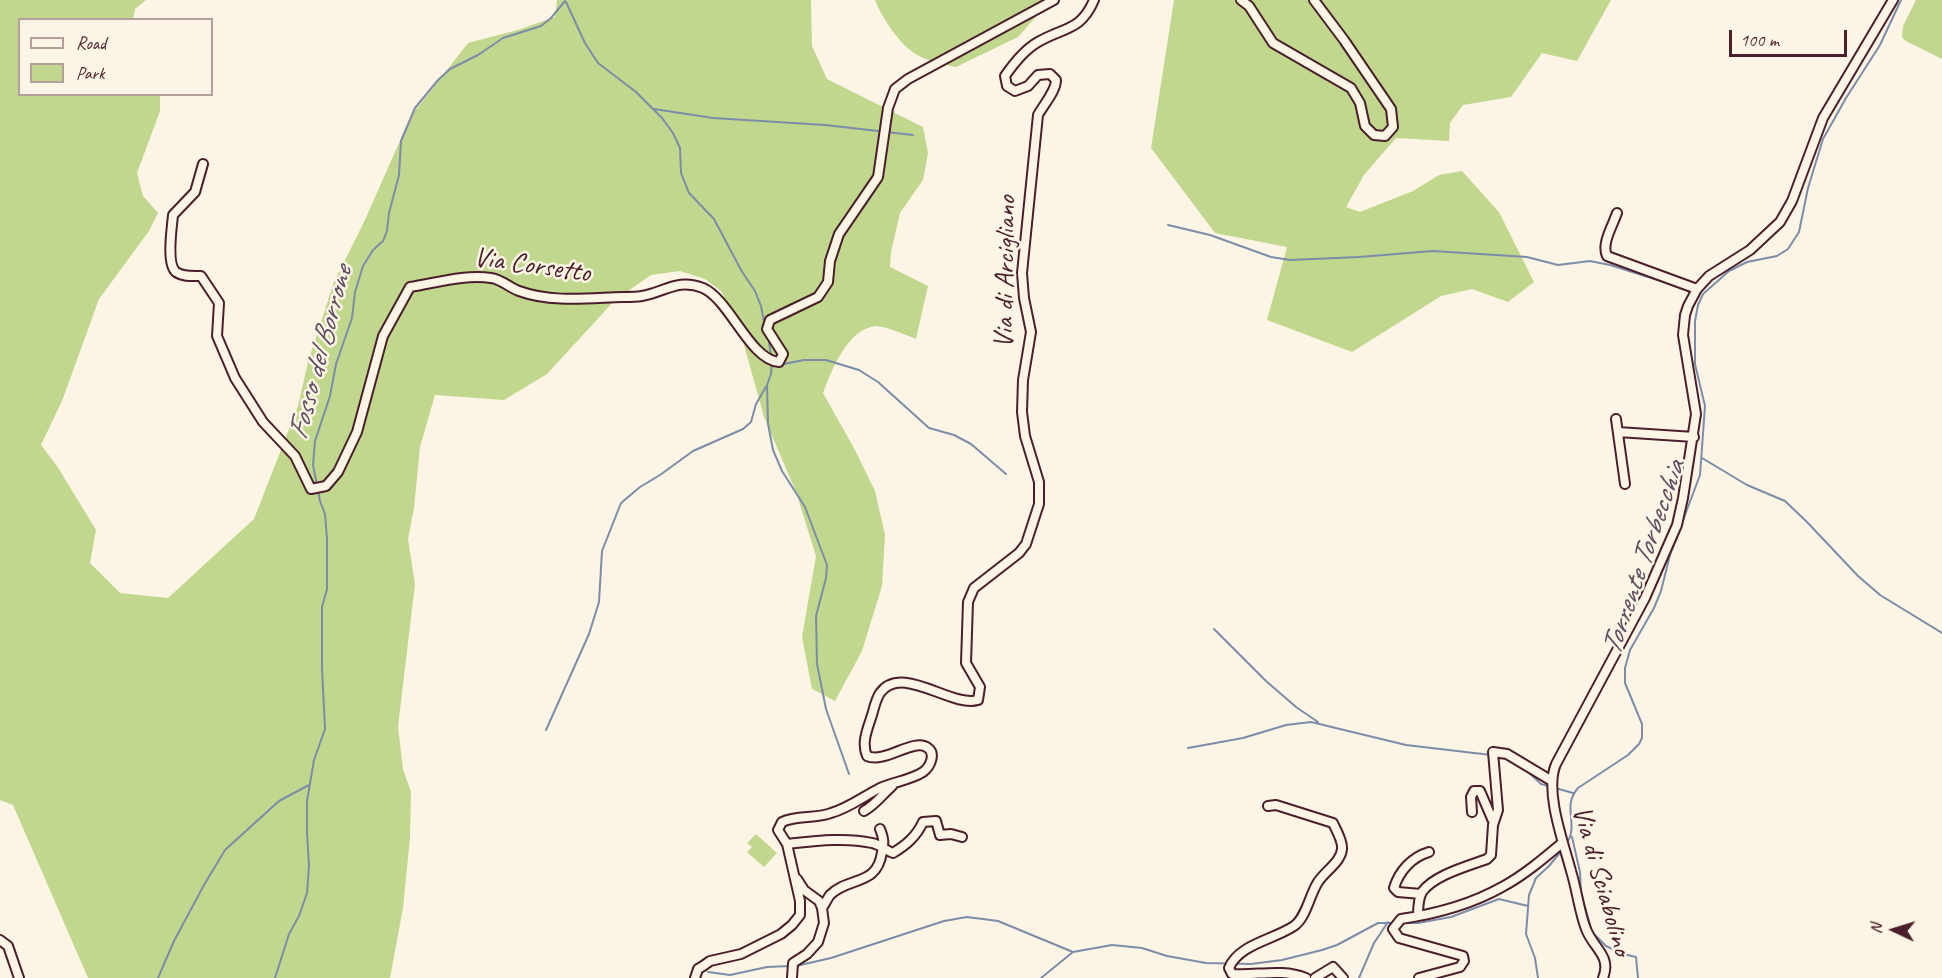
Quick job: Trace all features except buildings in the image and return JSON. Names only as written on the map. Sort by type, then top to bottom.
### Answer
[{"type":"street","name":"Via Corsetto","points":[[203,164],[195,192],[173,214],[170,264],[176,272],[187,276],[201,276],[219,303],[217,336],[235,378],[263,422],[295,456],[311,489],[318,488],[326,486],[338,472],[357,432],[383,336],[410,287],[472,277],[493,278],[519,291],[548,297],[582,299],[642,296],[684,283],[692,284],[706,289],[728,312],[760,354],[773,362],[779,362],[783,354],[767,329],[770,320],[818,297],[828,282],[830,261],[839,234],[878,177],[888,108],[895,89],[908,79],[1054,0]]},
{"type":"street","name":"Via di Arcigliano","points":[[787,844],[778,830],[782,822],[833,813],[880,788],[923,772],[930,764],[932,754],[928,748],[920,746],[878,758],[867,756],[864,743],[878,698],[889,686],[901,683],[921,686],[966,702],[978,700],[980,687],[966,663],[968,602],[974,588],[1019,553],[1026,544],[1038,512],[1040,493],[1039,482],[1025,436],[1022,412],[1023,380],[1031,332],[1022,273],[1038,115],[1046,99],[1053,92],[1056,80],[1050,74],[1038,75],[1028,86],[1015,91],[1007,86],[1005,76],[1016,60],[1038,42],[1066,30],[1088,15],[1094,0]]},
{"type":"street","points":[[1241,0],[1249,6],[1273,43],[1351,88],[1360,104],[1365,126],[1374,135],[1385,136],[1393,127],[1391,109],[1314,0]]},
{"type":"street","name":"Via di Sciabolino","points":[[1603,978],[1606,969],[1605,958],[1586,930],[1562,843],[1552,781],[1554,767],[1645,598],[1668,547],[1683,498],[1694,437],[1696,408],[1684,343],[1683,325],[1688,306],[1697,289],[1709,276],[1750,250],[1780,222],[1791,201],[1823,118],[1893,0]]},
{"type":"street","points":[[1617,213],[1605,246],[1607,256],[1697,289]]},
{"type":"street","points":[[1616,419],[1625,484]]},
{"type":"street","points":[[1618,432],[1694,437]]},
{"type":"street","points":[[1418,916],[1421,894],[1426,888],[1452,871],[1490,858],[1493,821],[1498,804],[1492,752],[1507,754],[1552,781]]},
{"type":"street","points":[[864,811],[876,803],[879,797],[898,781]]},
{"type":"street","points":[[1472,812],[1471,797],[1474,791],[1480,791],[1493,821]]},
{"type":"street","points":[[1268,806],[1276,806],[1333,823],[1342,850],[1335,863],[1317,883],[1295,926],[1242,952],[1232,960],[1229,968],[1232,974],[1266,972],[1306,978]]},
{"type":"street","points":[[695,978],[698,969],[710,961],[741,954],[780,934],[792,925],[801,910],[787,844],[825,840],[876,843],[883,850],[893,853],[907,844],[919,831],[923,822],[931,820],[936,820],[940,835],[951,834],[962,837]]},
{"type":"street","points":[[822,908],[831,894],[862,880],[876,870],[881,862],[885,842],[880,829]]},
{"type":"street","points":[[1419,978],[1460,967],[1464,961],[1463,956],[1399,938],[1393,929],[1401,919],[1465,902],[1504,886],[1562,843]]},
{"type":"street","points":[[1421,894],[1398,892],[1394,888],[1412,859],[1429,852]]},
{"type":"street","points":[[792,978],[792,963],[807,954],[818,942],[824,923],[819,901],[804,890],[793,873]]},
{"type":"street","points":[[0,940],[8,945],[19,978]]},
{"type":"street","points":[[1315,978],[1333,968],[1343,978]]},
{"type":"green space","points":[[0,0],[146,0],[135,9],[133,18],[18,18],[18,96],[160,96],[160,111],[137,173],[143,196],[158,213],[149,231],[99,299],[62,401],[41,445],[57,466],[96,530],[90,563],[120,593],[168,598],[254,519],[298,406],[308,362],[334,282],[364,222],[411,116],[468,43],[518,30],[555,17],[557,0],[811,0],[812,46],[827,79],[923,127],[928,153],[923,180],[900,213],[890,267],[928,286],[916,339],[880,326],[857,334],[842,352],[823,393],[875,491],[885,535],[882,586],[862,651],[835,701],[812,689],[802,637],[816,556],[796,492],[764,417],[739,327],[721,291],[705,279],[680,271],[651,275],[615,300],[547,374],[504,400],[435,395],[420,447],[414,508],[408,539],[415,584],[398,727],[403,769],[411,792],[410,838],[403,908],[390,978],[88,978],[13,805],[0,800]]},
{"type":"green space","points":[[875,0],[1051,0],[1018,37],[956,67],[928,60],[912,52],[893,31]]},
{"type":"green space","points":[[1174,0],[1611,0],[1577,61],[1542,53],[1511,97],[1463,105],[1450,123],[1449,141],[1396,138],[1364,175],[1346,207],[1360,212],[1413,191],[1439,175],[1462,171],[1499,212],[1534,282],[1508,302],[1472,289],[1441,296],[1352,352],[1267,320],[1287,247],[1215,233],[1151,148]]},
{"type":"green space","points":[[1916,0],[1942,0],[1942,59],[1902,37],[1903,26]]},
{"type":"green space","points":[[756,834],[777,853],[764,867],[747,852],[752,847],[747,843]]},
{"type":"waterway","name":"Torrente Torbecchia","points":[[1566,844],[1571,830],[1571,802],[1578,788],[1628,755],[1642,738],[1642,724],[1625,683],[1625,668],[1630,650],[1661,591],[1670,555],[1700,475],[1705,406],[1695,364],[1695,321],[1698,305],[1703,294],[1729,271],[1747,262],[1777,256],[1788,249],[1799,232],[1808,188],[1823,139],[1880,45],[1901,0]]},
{"type":"waterway","name":"Fosso del Borrone","points":[[275,978],[289,934],[299,916],[307,893],[309,866],[307,801],[314,760],[325,729],[322,607],[327,589],[327,539],[325,514],[313,465],[315,441],[330,396],[336,364],[352,318],[355,292],[363,266],[373,250],[383,241],[387,231],[389,213],[399,175],[401,141],[415,108],[450,69],[478,55],[503,38],[541,26],[565,1]]},
{"type":"waterway","points":[[566,2],[585,43],[598,63],[636,92],[662,118],[673,133],[680,148],[681,173],[689,193],[714,219],[755,291],[765,327]]},
{"type":"waterway","points":[[654,109],[713,118],[825,125],[913,135]]},
{"type":"waterway","points":[[1168,225],[1210,235],[1271,257],[1290,260],[1433,251],[1527,257],[1558,265],[1590,261],[1683,288]]},
{"type":"waterway","points":[[768,335],[771,356]]},
{"type":"waterway","points":[[779,365],[804,360],[826,360],[859,370],[878,382],[929,428],[954,435],[971,444],[1006,474]]},
{"type":"waterway","points":[[772,362],[767,385],[768,424],[773,450],[782,471],[805,507],[827,565],[816,616],[817,664],[826,709],[849,774]]},
{"type":"waterway","points":[[546,730],[589,634],[599,602],[602,551],[621,503],[640,487],[693,451],[743,429],[751,422],[756,404],[767,385]]},
{"type":"waterway","points":[[1702,458],[1747,485],[1785,501],[1858,576],[1880,595],[1942,633]]},
{"type":"waterway","points":[[1214,629],[1266,681],[1296,707],[1318,722]]},
{"type":"waterway","points":[[1188,748],[1243,738],[1286,725],[1311,722],[1406,745],[1491,755]]},
{"type":"waterway","points":[[1496,756],[1508,759]]},
{"type":"waterway","points":[[1524,768],[1541,784],[1573,793]]},
{"type":"waterway","points":[[158,978],[174,941],[225,850],[279,801],[309,785]]},
{"type":"waterway","points":[[1572,837],[1580,872],[1581,893],[1592,932],[1606,946],[1636,957],[1638,978]]},
{"type":"waterway","name":"Torrente Torbecchia","points":[[1538,978],[1535,958],[1526,934],[1529,895],[1536,878],[1563,849]]},
{"type":"waterway","points":[[1401,923],[1418,923],[1451,917],[1499,899],[1528,906]]},
{"type":"waterway","points":[[796,966],[831,958],[944,921],[967,917],[998,921],[1073,952]]},
{"type":"waterway","points":[[1359,978],[1374,943],[1388,922]]},
{"type":"waterway","points":[[1041,978],[1073,952],[1112,945],[1142,948],[1167,956],[1206,963],[1251,964],[1282,960],[1322,950],[1337,945],[1378,923],[1395,923]]},
{"type":"waterway","points":[[708,972],[730,975],[767,967],[790,966]]}]
